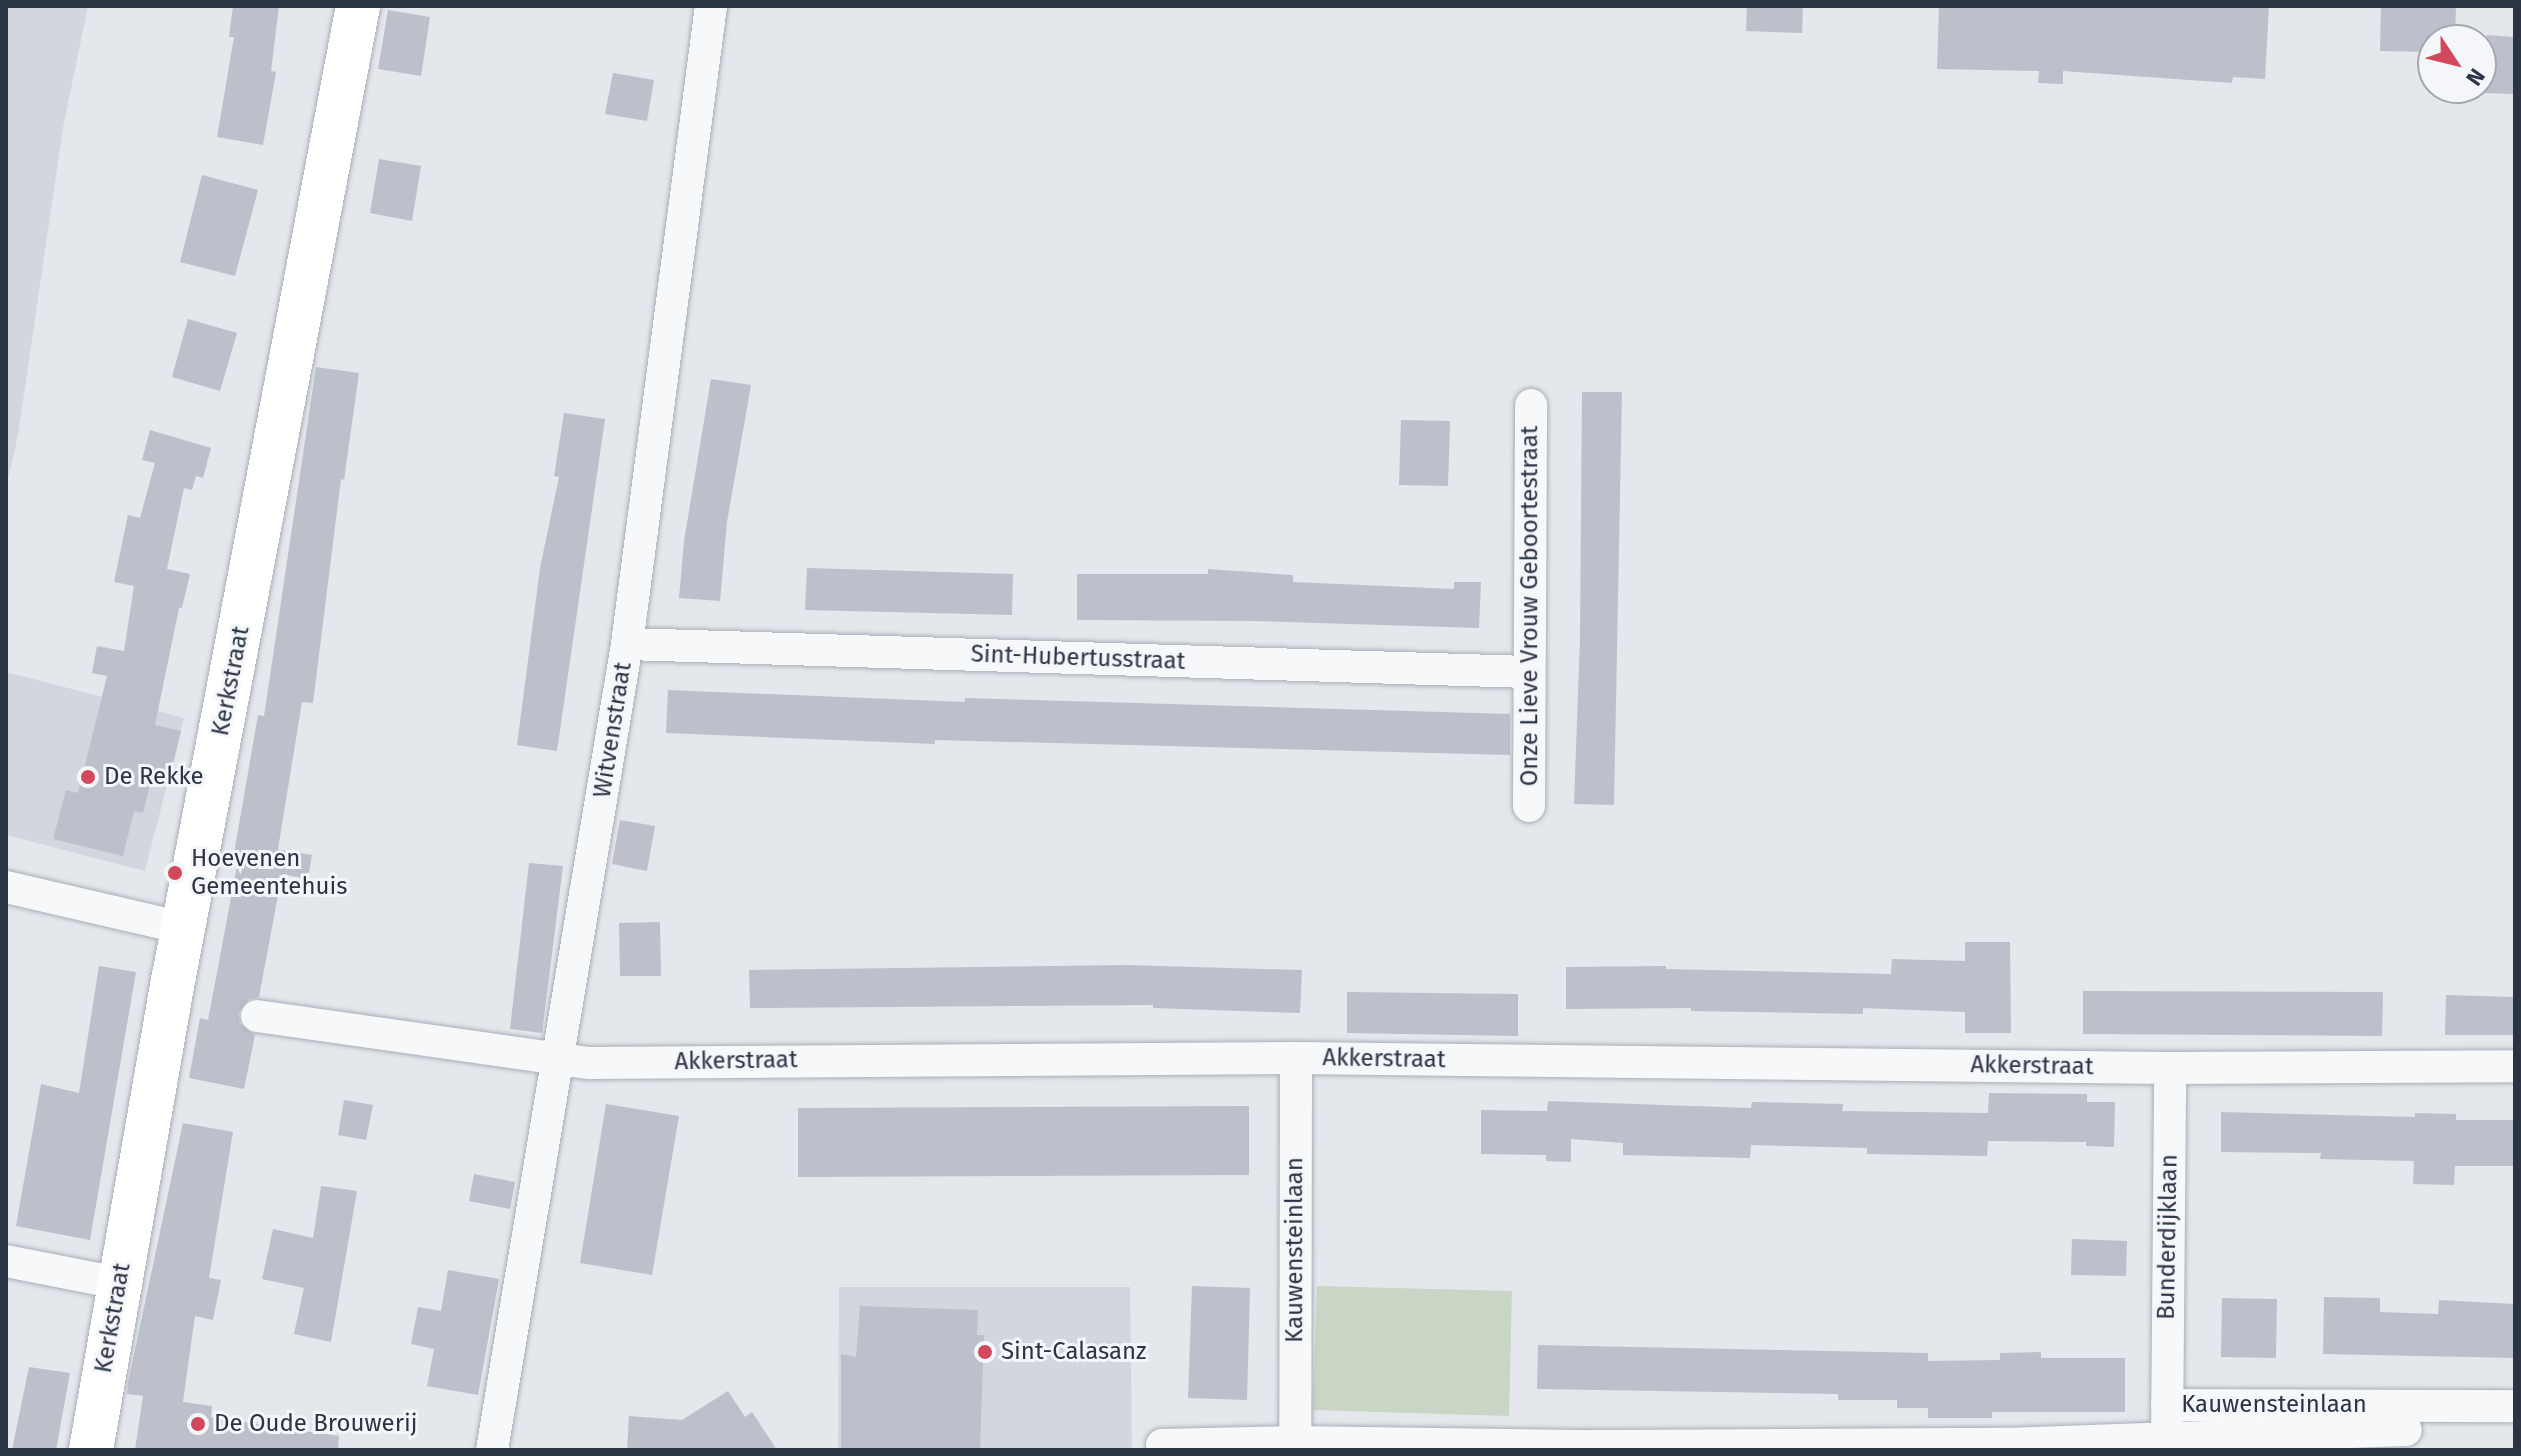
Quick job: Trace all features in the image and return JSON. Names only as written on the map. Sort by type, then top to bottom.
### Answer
[{"type":"main road","name":"Kerkstraat","points":[[91,1450],[183,928],[358,6]]},
{"type":"street","name":"Witvenstraat","points":[[492,1450],[627,644],[711,6]]},
{"type":"street","name":"Onze Lieve Vrouw Geboortestraat","points":[[1529,806],[1531,405]]},
{"type":"street","name":"Sint-Hubertusstraat","points":[[627,644],[1529,672]]},
{"type":"street","points":[[6,887],[183,928]]},
{"type":"street","name":"Akkerstraat","points":[[257,1016],[559,1060],[1296,1058],[2170,1068],[2515,1066]]},
{"type":"street","name":"Kauwensteinlaan","points":[[1295,1442],[1296,1058]]},
{"type":"street","name":"Bunderdijklaan","points":[[2167,1405],[2170,1068]]},
{"type":"street","points":[[6,1261],[118,1283]]},
{"type":"street","name":"Kauwensteinlaan","points":[[2167,1438],[2167,1405],[2408,1428]]},
{"type":"street","name":"Kauwensteinlaan","points":[[1162,1445],[1295,1442],[1611,1446],[2006,1444],[2408,1428],[2515,1406]]},
{"type":"shaded area","points":[[6,6],[88,6],[63,128],[18,435],[6,488]]},
{"type":"shaded area","name":"De Rekke","points":[[6,672],[184,718],[145,871],[6,835]]},
{"type":"shaded area","name":"Sint-Calasanz","points":[[839,1287],[1130,1287],[1132,1450],[838,1450]]},
{"type":"green space","points":[[1317,1286],[1512,1291],[1509,1416],[1313,1410]]},
{"type":"building","points":[[233,6],[279,6],[271,71],[276,72],[263,145],[217,137],[234,37],[229,37]]},
{"type":"building","points":[[1747,6],[1803,6],[1802,33],[1746,31]]},
{"type":"building","points":[[1939,6],[2269,6],[2265,79],[2233,77],[2232,83],[2063,71],[2063,84],[2038,83],[2039,71],[1937,69]]},
{"type":"building","points":[[2381,6],[2456,7],[2455,24],[2417,24],[2417,52],[2380,51]]},
{"type":"building","points":[[388,10],[430,17],[421,76],[378,69]]},
{"type":"building","points":[[2497,36],[2515,37],[2515,94],[2497,93]]},
{"type":"building","points":[[613,73],[654,80],[647,121],[605,114]]},
{"type":"building","points":[[379,159],[421,166],[412,221],[370,213]]},
{"type":"building","points":[[202,175],[258,190],[235,276],[180,262]]},
{"type":"building","points":[[188,319],[237,333],[220,391],[172,377]]},
{"type":"building","points":[[316,367],[359,373],[344,480],[341,479],[313,703],[302,702],[278,849],[312,855],[308,879],[282,874],[259,997],[249,999],[238,1013],[240,1024],[255,1035],[244,1089],[189,1078],[200,1018],[208,1020],[237,866],[232,865],[258,715],[264,716]]},
{"type":"building","points":[[711,379],[751,385],[727,522],[720,601],[679,598],[684,541]]},
{"type":"building","points":[[1582,392],[1622,392],[1614,805],[1574,804],[1580,638]]},
{"type":"building","points":[[564,413],[605,419],[557,751],[517,745],[540,568],[559,477],[554,476]]},
{"type":"building","points":[[1401,420],[1450,421],[1448,486],[1399,485]]},
{"type":"building","points":[[150,430],[211,448],[203,478],[196,476],[192,490],[184,488],[167,569],[190,574],[182,608],[179,608],[155,725],[181,731],[169,781],[152,777],[143,813],[134,811],[123,856],[53,839],[66,790],[78,793],[107,676],[92,673],[97,646],[124,651],[134,586],[114,582],[128,515],[140,518],[155,463],[142,460]]},
{"type":"building","points":[[807,568],[1013,574],[1012,615],[805,610]]},
{"type":"building","points":[[1208,569],[1293,575],[1293,582],[1454,589],[1454,582],[1481,582],[1479,628],[1252,621],[1077,620],[1077,574],[1208,574]]},
{"type":"building","points":[[668,690],[965,702],[965,698],[1510,714],[1510,755],[935,740],[935,744],[666,733]]},
{"type":"building","points":[[620,820],[655,826],[647,871],[612,864]]},
{"type":"building","points":[[529,863],[563,866],[542,1033],[510,1029]]},
{"type":"building","points":[[660,922],[661,976],[620,976],[619,923]]},
{"type":"building","points":[[1965,942],[2010,942],[2011,1033],[1965,1033],[1965,1012],[1863,1008],[1863,1014],[1691,1011],[1691,1008],[1566,1009],[1566,967],[1666,966],[1666,969],[1891,974],[1892,959],[1965,961]]},
{"type":"building","points":[[1125,965],[1302,970],[1300,1013],[1153,1008],[1153,1005],[750,1008],[749,970]]},
{"type":"building","points":[[99,966],[136,972],[90,1240],[16,1226],[41,1084],[79,1093]]},
{"type":"building","points":[[2083,991],[2383,992],[2382,1036],[2083,1034]]},
{"type":"building","points":[[1347,992],[1518,994],[1518,1036],[1347,1033]]},
{"type":"building","points":[[2446,995],[2515,997],[2515,1035],[2445,1035]]},
{"type":"building","points":[[1989,1093],[2087,1094],[2087,1102],[2115,1102],[2114,1147],[2086,1146],[2086,1142],[1988,1141],[1987,1156],[1867,1154],[1867,1148],[1751,1145],[1750,1158],[1623,1155],[1623,1143],[1571,1139],[1571,1162],[1546,1161],[1546,1155],[1481,1154],[1481,1110],[1547,1111],[1548,1101],[1751,1108],[1752,1102],[1843,1104],[1842,1111],[1988,1113]]},
{"type":"building","points":[[344,1100],[373,1105],[366,1140],[338,1135]]},
{"type":"building","points":[[606,1104],[679,1116],[652,1275],[580,1263]]},
{"type":"building","points":[[1249,1106],[1249,1175],[798,1177],[798,1108]]},
{"type":"building","points":[[2221,1112],[2415,1117],[2415,1113],[2456,1114],[2456,1120],[2515,1120],[2515,1166],[2455,1166],[2454,1185],[2413,1184],[2414,1161],[2320,1159],[2321,1153],[2221,1152]]},
{"type":"building","points":[[183,1123],[233,1132],[209,1278],[221,1280],[213,1320],[195,1316],[183,1402],[212,1406],[211,1417],[339,1436],[338,1450],[135,1450],[143,1396],[127,1394],[128,1383]]},
{"type":"building","points":[[474,1174],[515,1182],[510,1209],[469,1201]]},
{"type":"building","points":[[321,1186],[357,1191],[331,1342],[294,1334],[304,1288],[262,1279],[273,1229],[313,1238]]},
{"type":"building","points":[[2072,1239],[2127,1241],[2126,1276],[2071,1275]]},
{"type":"building","points":[[448,1270],[499,1279],[478,1395],[427,1386],[434,1349],[411,1344],[418,1307],[441,1311]]},
{"type":"building","points":[[1192,1286],[1250,1288],[1247,1400],[1188,1398]]},
{"type":"building","points":[[2324,1297],[2380,1298],[2380,1312],[2438,1314],[2439,1300],[2515,1304],[2515,1358],[2323,1354]]},
{"type":"building","points":[[2222,1298],[2277,1299],[2276,1358],[2221,1357]]},
{"type":"building","points":[[860,1306],[978,1310],[977,1335],[984,1335],[980,1450],[841,1450],[841,1354],[856,1357]]},
{"type":"building","points":[[1538,1345],[1928,1353],[1928,1361],[2000,1360],[2000,1353],[2041,1352],[2041,1358],[2125,1358],[2125,1412],[1992,1412],[1992,1418],[1928,1418],[1928,1408],[1897,1408],[1897,1400],[1838,1400],[1838,1394],[1537,1389]]},
{"type":"building","points":[[29,1367],[70,1373],[56,1450],[12,1450]]},
{"type":"building","points":[[728,1391],[745,1417],[752,1412],[777,1450],[627,1450],[629,1416],[682,1420]]},
{"type":"place","name":"De Rekke","points":[[88,777]]},
{"type":"place","name":"Hoevenen Gemeentehuis","points":[[175,873]]},
{"type":"place","name":"Sint-Calasanz","points":[[985,1352]]},
{"type":"place","name":"De Oude Brouwerij","points":[[198,1424]]}]
